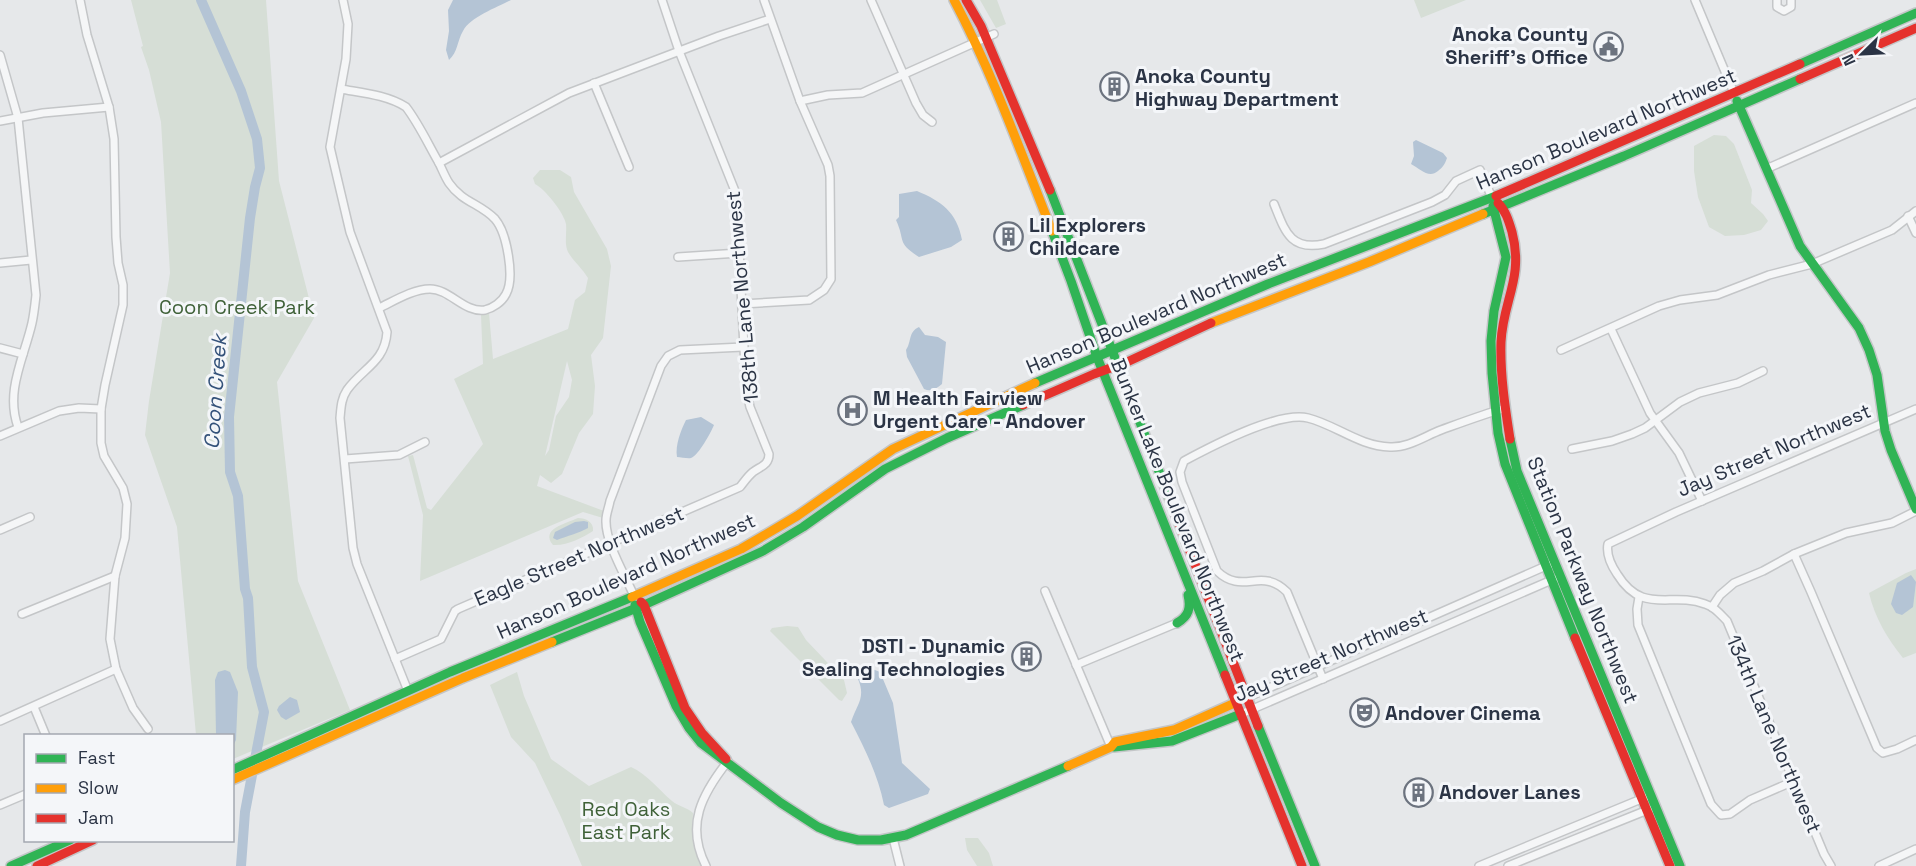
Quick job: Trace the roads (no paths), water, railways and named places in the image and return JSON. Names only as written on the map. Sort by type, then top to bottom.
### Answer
[{"type":"main road","name":"Bunker Lake Boulevard Northwest","points":[[954,0],[976,42],[1071,281],[1096,357],[1302,866]]},
{"type":"main road","name":"Bunker Lake Boulevard Northwest","points":[[966,0],[990,36],[992,52],[1053,198],[1247,698],[1315,866]]},
{"type":"main road","name":"Hanson Boulevard Northwest","points":[[234,776],[408,691],[741,549],[797,516],[893,449],[913,438],[1096,357],[1268,285],[1492,198],[1916,13]]},
{"type":"main road","name":"Hanson Boulevard Northwest","points":[[276,756],[463,678],[639,610],[763,551],[905,458],[1102,370],[1117,366],[1207,325],[1498,209],[1740,106],[1916,27]]},
{"type":"main road","points":[[1734,93],[1800,246],[1859,328],[1869,350],[1877,375],[1883,423],[1891,450],[1916,510]]},
{"type":"main road","name":"Station Parkway Northwest","points":[[1492,198],[1511,230],[1517,263],[1516,275],[1503,320],[1501,342],[1506,408],[1517,471],[1556,562],[1650,809],[1674,864]]},
{"type":"main road","name":"Station Parkway Northwest","points":[[1498,209],[1506,257],[1491,328],[1492,373],[1498,433],[1505,464],[1551,580],[1646,797]]},
{"type":"main road","points":[[1176,552],[1191,604],[1188,614],[1177,623]]},
{"type":"main road","name":"Jay Street Northwest","points":[[634,596],[685,708],[698,728],[728,761],[793,813],[825,832],[844,838],[864,841],[893,838],[906,834],[1111,747],[1172,741],[1241,714]]},
{"type":"main road","name":"Jay Street Northwest","points":[[1111,747],[1115,742],[1174,730],[1237,702]]},
{"type":"main road","points":[[11,866],[65,842]]},
{"type":"main road","points":[[37,866],[89,842]]},
{"type":"street","points":[[80,0],[87,35],[109,107],[114,139],[116,237],[123,285],[123,305],[101,409],[101,443],[104,456],[123,488],[127,504],[125,538],[115,576],[110,639],[116,669],[133,708],[148,729]]},
{"type":"street","points":[[343,0],[348,24],[348,38],[330,147],[350,232],[387,332],[382,353],[347,391],[341,404],[340,418],[353,548],[357,564],[408,691]]},
{"type":"street","name":"138th Lane Northwest","points":[[662,0],[679,51],[735,191],[747,398],[769,459]]},
{"type":"street","points":[[741,304],[809,300],[824,290],[831,279],[828,165],[800,101],[764,0]]},
{"type":"street","points":[[871,0],[903,75],[923,115],[932,122]]},
{"type":"street","points":[[1695,0],[1734,93]]},
{"type":"street","points":[[1777,0],[1777,8],[1784,11],[1791,7],[1791,0]]},
{"type":"street","points":[[439,164],[569,93],[770,19]]},
{"type":"street","points":[[800,101],[828,94],[862,93],[990,36]]},
{"type":"street","points":[[0,55],[18,118],[36,295],[33,321],[14,393],[13,412],[18,427]]},
{"type":"street","points":[[594,83],[629,167]]},
{"type":"street","points":[[341,89],[381,96],[406,107],[447,181],[457,194],[495,219],[508,252],[509,287],[506,295],[498,304],[489,308],[475,310],[443,292],[432,289],[404,296],[379,308]]},
{"type":"street","points":[[1766,169],[1916,103]]},
{"type":"street","points":[[0,121],[109,107]]},
{"type":"street","name":"Station Parkway Northwest","points":[[1274,204],[1290,238],[1303,245],[1314,246],[1432,202],[1445,195],[1456,181],[1480,170],[1492,198]]},
{"type":"street","points":[[1561,350],[1659,306],[1680,300],[1717,295],[1769,275],[1812,264],[1892,230],[1916,211]]},
{"type":"street","points":[[1908,216],[1916,233]]},
{"type":"street","points":[[678,257],[739,253]]},
{"type":"street","points":[[0,263],[32,260]]},
{"type":"street","points":[[1611,329],[1655,420],[1679,453],[1702,501]]},
{"type":"street","points":[[634,596],[611,542],[606,518],[610,501],[661,366],[666,358],[680,350],[743,347]]},
{"type":"street","points":[[0,348],[23,354]]},
{"type":"street","points":[[1572,449],[1612,441],[1632,434],[1680,402],[1763,371]]},
{"type":"street","points":[[0,436],[59,411],[79,408],[101,409]]},
{"type":"street","points":[[1323,679],[1287,592],[1270,580],[1238,583],[1223,577],[1217,571],[1180,472],[1184,461],[1214,445],[1291,417],[1308,418],[1368,444],[1390,447],[1405,445],[1474,417],[1506,408]]},
{"type":"street","name":"Jay Street Northwest","points":[[1639,597],[1629,590],[1614,569],[1608,554],[1608,544],[1916,409]]},
{"type":"street","points":[[345,459],[399,455],[424,442]]},
{"type":"street","name":"Eagle Street Northwest","points":[[395,658],[441,639],[458,609],[740,487],[769,459]]},
{"type":"street","points":[[1794,782],[1750,800],[1730,814],[1721,815],[1716,810],[1711,804],[1638,625],[1639,597],[1663,601],[1690,601],[1712,607],[1720,595],[1734,583],[1763,571],[1794,554],[1846,533],[1892,523],[1916,510]]},
{"type":"street","points":[[0,530],[30,517]]},
{"type":"street","points":[[1794,554],[1876,748],[1883,753],[1890,752],[1916,740]]},
{"type":"street","name":"Jay Street Northwest","points":[[1237,702],[1556,562]]},
{"type":"street","points":[[22,614],[115,576]]},
{"type":"street","name":"Jay Street Northwest","points":[[1241,714],[1561,576]]},
{"type":"street","points":[[1045,591],[1111,747]]},
{"type":"street","name":"134th Lane Northwest","points":[[1712,607],[1727,621],[1736,639],[1831,866]]},
{"type":"street","points":[[1076,665],[1177,623]]},
{"type":"street","points":[[0,722],[116,669]]},
{"type":"street","points":[[34,707],[46,734]]},
{"type":"street","points":[[705,866],[697,838],[697,816],[705,793],[728,761]]},
{"type":"street","points":[[0,805],[24,795]]},
{"type":"street","points":[[1479,866],[1646,797]]},
{"type":"street","points":[[1508,866],[1650,809]]},
{"type":"street","points":[[893,838],[900,866]]},
{"type":"street","points":[[1879,866],[1916,849]]},
{"type":"water","points":[[453,0],[511,0],[472,21],[461,35],[454,54],[449,60],[446,50],[449,31],[448,10]]},
{"type":"water","points":[[1416,140],[1443,153],[1447,158],[1443,167],[1431,174],[1411,164],[1414,156],[1413,142]]},
{"type":"water","points":[[917,191],[947,209],[960,230],[962,240],[951,247],[919,257],[904,245],[896,220],[899,217],[899,194]]},
{"type":"water","points":[[919,327],[925,335],[938,337],[946,342],[942,384],[936,389],[924,389],[907,357],[906,350],[912,334]]},
{"type":"water","points":[[701,417],[714,425],[698,453],[691,458],[677,457],[680,433],[686,420]]},
{"type":"water","points":[[575,522],[588,522],[588,528],[557,540],[553,538],[555,532]]},
{"type":"water","points":[[1911,575],[1916,582],[1913,607],[1902,615],[1896,613],[1891,604],[1897,583]]},
{"type":"water","points":[[870,668],[880,672],[893,703],[902,763],[930,789],[928,794],[889,808],[884,805],[875,773],[851,722],[861,696],[858,679],[862,672]]},
{"type":"water","points":[[225,670],[230,672],[238,692],[234,744],[234,734],[216,734],[215,680],[218,672]]},
{"type":"water","points":[[290,697],[297,700],[300,712],[286,720],[277,710]]},
{"type":"waterway","name":"Coon Creek","points":[[201,0],[241,91],[257,139],[260,168],[250,218],[229,417],[230,472],[238,496],[252,667],[264,712],[245,812],[241,866]]},
{"type":"place","name":"Anoka County Sheriff's Office","points":[[1609,46]]},
{"type":"place","name":"Anoka County Highway Department","points":[[1114,87]]},
{"type":"place","name":"Lil Explorers Childcare","points":[[1008,236]]},
{"type":"place","name":"M Health Fairview Urgent Care - Andover","points":[[852,410]]},
{"type":"place","name":"DSTI - Dynamic Sealing Technologies","points":[[1026,657]]},
{"type":"place","name":"Andover Cinema","points":[[1364,713]]},
{"type":"place","name":"Andover Lanes","points":[[1418,792]]},
{"type":"park label","name":"Coon Creek Park","points":[[237,307]]},
{"type":"park label","name":"Red Oaks East Park","points":[[626,820]]}]
